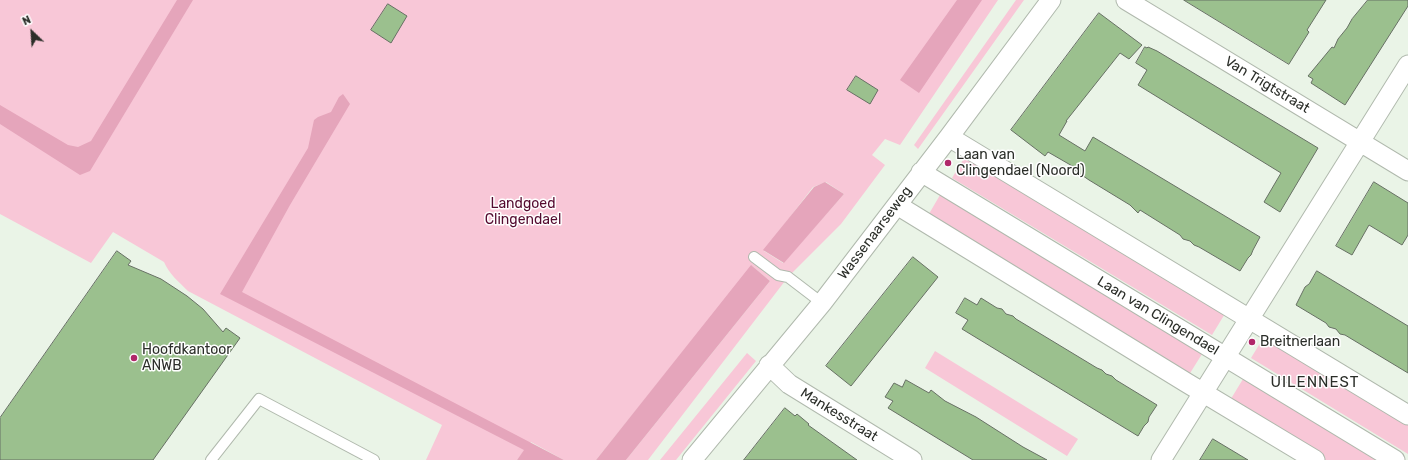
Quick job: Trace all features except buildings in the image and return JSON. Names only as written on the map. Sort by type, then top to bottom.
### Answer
[{"type":"street","name":"Wassenaarseweg","points":[[692,460],[769,365],[822,303],[949,137],[1051,0]]},
{"type":"street","name":"Van Trigtstraat","points":[[1126,0],[1408,171]]},
{"type":"street","points":[[1161,460],[1408,65]]},
{"type":"street","points":[[949,137],[1408,415]]},
{"type":"street","name":"Laan van Clingendael","points":[[921,172],[1395,460]]},
{"type":"street","points":[[897,205],[1315,460]]},
{"type":"street","name":"Mankesstraat","points":[[769,365],[789,384],[912,460]]},
{"type":"lane","points":[[754,257],[778,275],[788,277],[822,303]]},
{"type":"lane","points":[[211,460],[259,399],[367,459]]},
{"type":"green space","name":"Landgoed Clingendael","points":[[0,0],[998,0],[900,145],[885,139],[872,155],[885,165],[841,224],[788,277],[648,460],[626,460],[770,281],[752,266],[596,460],[564,460],[531,442],[517,460],[426,460],[442,425],[188,291],[171,274],[164,262],[113,232],[91,263],[0,214]],"holes":[[[826,182],[844,194],[783,263],[764,251],[813,187]]]},
{"type":"green space","points":[[1016,0],[1024,0],[918,149],[914,145]]},
{"type":"green space","points":[[966,155],[1226,312],[1212,335],[952,178]]},
{"type":"green space","points":[[940,195],[1202,354],[1187,378],[926,219]]},
{"type":"green space","points":[[1265,335],[1408,422],[1408,454],[1251,358]]},
{"type":"green space","points":[[935,351],[1078,439],[1067,456],[925,368]]},
{"type":"green space","points":[[747,353],[756,361],[676,460],[660,460]]},
{"type":"green space","points":[[1243,379],[1377,460],[1325,460],[1229,402]]},
{"type":"shaded area","points":[[177,0],[193,0],[90,171],[80,175],[0,124],[0,105],[68,145],[78,147],[91,141]]},
{"type":"shaded area","points":[[957,0],[982,0],[919,93],[900,80]]},
{"type":"shaded area","points":[[343,94],[350,104],[290,205],[242,292],[564,460],[517,460],[524,450],[220,294],[308,148],[314,120],[331,112],[339,97]]},
{"type":"shaded area","points":[[825,182],[844,194],[784,263],[763,250],[814,187]]},
{"type":"shaded area","points":[[751,265],[770,281],[626,460],[596,460]]},
{"type":"place","name":"Laan van Clingendael (Noord)","points":[[948,163]]},
{"type":"place","name":"Breitnerlaan","points":[[1252,342]]},
{"type":"place","name":"Hoofdkantoor ANWB","points":[[134,358]]},
{"type":"district","name":"UILENNEST","points":[[1315,383]]}]
